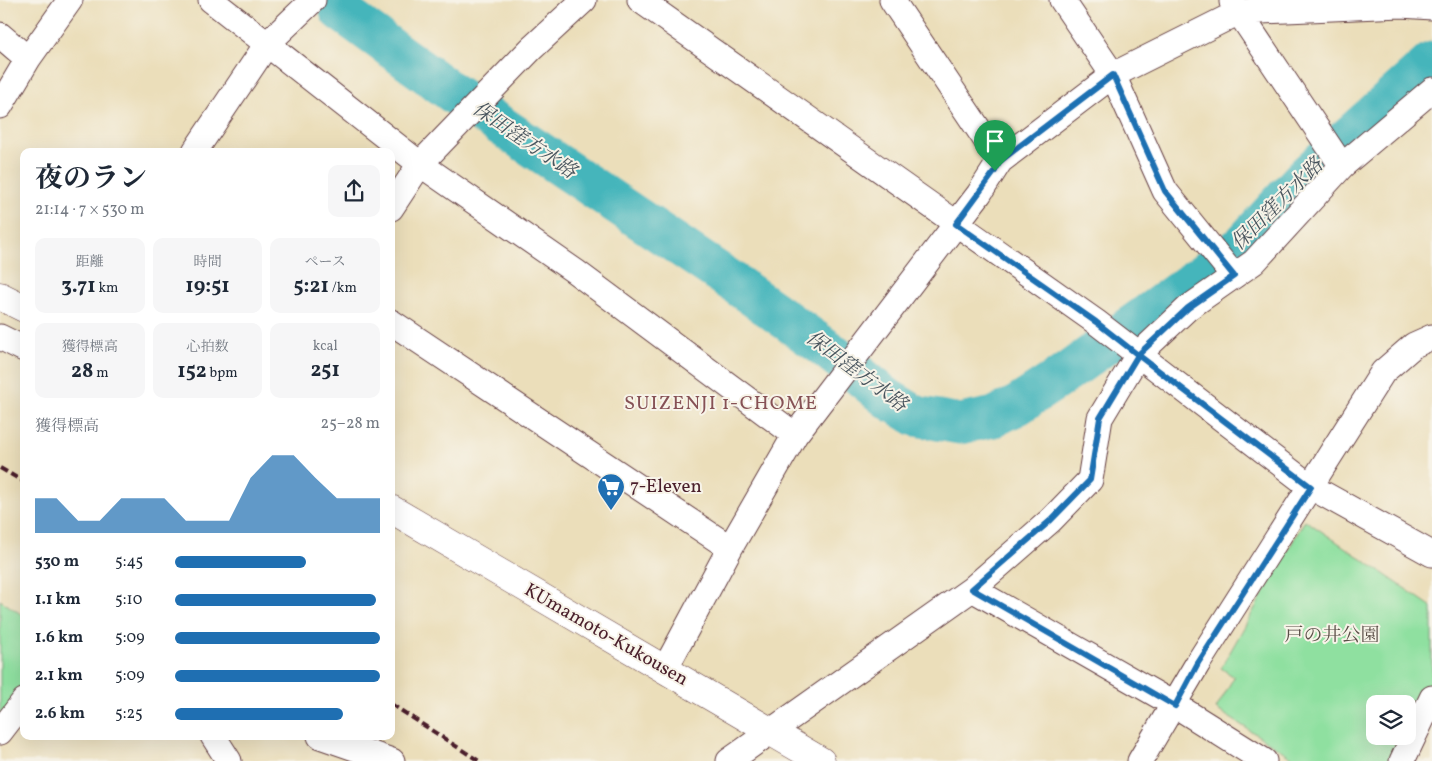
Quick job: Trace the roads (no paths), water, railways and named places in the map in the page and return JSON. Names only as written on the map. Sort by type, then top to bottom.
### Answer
[{"type":"main road","points":[[0,296],[20,306]]},
{"type":"main road","name":"KUmamoto-Kukousen","points":[[395,511],[821,761]]},
{"type":"street","points":[[0,106],[28,59],[70,0]]},
{"type":"street","points":[[211,0],[420,164],[576,272],[795,435]]},
{"type":"street","points":[[197,148],[267,44],[314,0]]},
{"type":"street","points":[[395,202],[420,164],[531,49],[584,0]]},
{"type":"street","points":[[640,0],[1096,322],[1311,487],[1432,554]]},
{"type":"street","points":[[892,0],[1000,161]]},
{"type":"street","points":[[1062,0],[1113,75],[1165,191],[1234,276]]},
{"type":"street","points":[[665,669],[730,548],[795,435],[956,224],[1000,161],[1113,75],[1235,6],[1400,2],[1432,7]]},
{"type":"street","points":[[1235,6],[1342,166]]},
{"type":"street","points":[[0,36],[28,59]]},
{"type":"street","points":[[729,761],[972,589],[1051,520],[1090,480],[1100,418],[1138,355],[1188,308],[1254,262],[1342,166],[1432,90]]},
{"type":"street","points":[[395,325],[730,548]]},
{"type":"street","points":[[0,337],[20,347]]},
{"type":"street","points":[[1140,761],[1175,706],[1198,663],[1383,372],[1414,345],[1432,337]]},
{"type":"street","points":[[972,589],[1175,706],[1264,761]]},
{"type":"street","points":[[1402,761],[1432,698]]},
{"type":"street","points":[[0,732],[20,706]]},
{"type":"street","points":[[216,740],[229,761]]},
{"type":"street","points":[[332,740],[392,761]]},
{"type":"waterway","name":"保田窪方水路","points":[[340,11],[454,94],[727,278],[827,349],[887,398],[916,416],[960,424],[994,417],[1018,405],[1065,374],[1241,246],[1304,177],[1432,62]]},
{"type":"railway","points":[[0,468],[20,480]]},
{"type":"railway","points":[[395,707],[479,761]]},
{"type":"place","name":"7-Eleven","points":[[611,511]]},
{"type":"district","name":"SUIZENJI 1-CHOME","points":[[721,404]]},
{"type":"park label","name":"戸の井公園","points":[[1332,636]]}]
